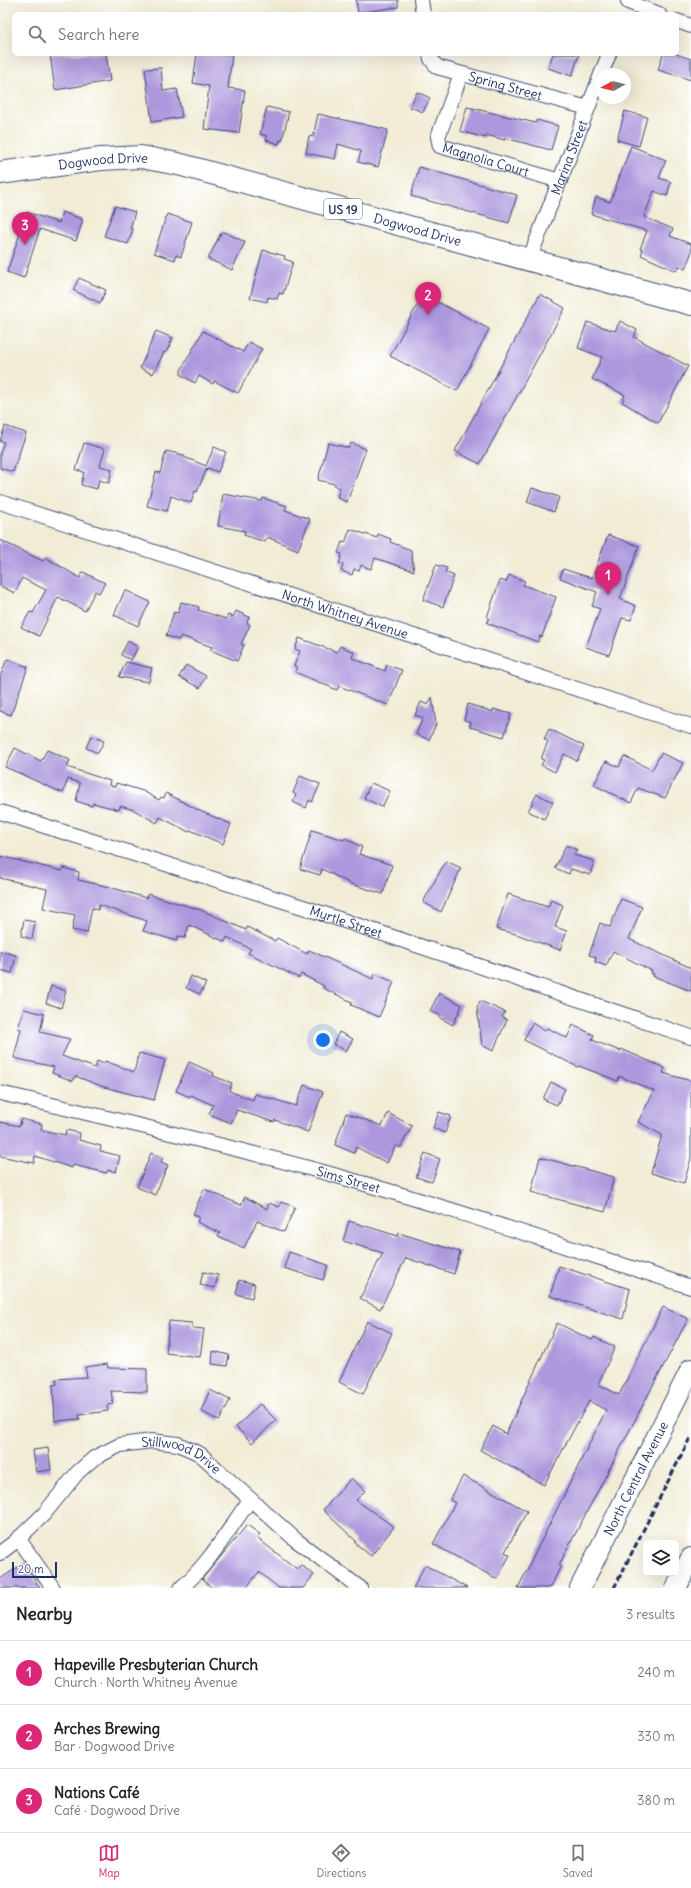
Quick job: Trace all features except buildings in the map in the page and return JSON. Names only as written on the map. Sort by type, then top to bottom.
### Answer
[{"type":"main road","name":"Dogwood Drive","points":[[0,173],[102,159],[141,158],[178,164],[691,304]]},
{"type":"main road","name":"North Central Avenue","points":[[580,1588],[691,1369]]},
{"type":"main road","points":[[676,1588],[691,1558]]},
{"type":"street","points":[[421,0],[423,12]]},
{"type":"street","points":[[627,5],[652,12]]},
{"type":"street","points":[[679,22],[691,26]]},
{"type":"street","name":"Spring Street","points":[[430,56],[437,67],[588,108]]},
{"type":"street","name":"Marina Street","points":[[529,260],[608,56]]},
{"type":"street","name":"Magnolia Court","points":[[461,74],[438,137],[440,146],[560,181]]},
{"type":"street","name":"North Whitney Avenue","points":[[0,502],[691,726]]},
{"type":"street","name":"Myrtle Street","points":[[0,812],[306,908],[691,1037]]},
{"type":"street","name":"Sims Street","points":[[0,1093],[196,1139],[314,1170],[431,1204],[691,1287]]},
{"type":"street","name":"Stillwood Drive","points":[[0,1552],[44,1514],[78,1472],[94,1458],[120,1445],[152,1440],[178,1444],[200,1454],[296,1540],[360,1588]]},
{"type":"street","points":[[181,1588],[192,1578],[216,1549],[250,1500]]},
{"type":"street","points":[[18,1538],[53,1588]]},
{"type":"railway","points":[[614,1588],[691,1436]]},
{"type":"place","name":"Nations Café","points":[[25,245]]},
{"type":"place","name":"Arches Brewing","points":[[428,315]]},
{"type":"place","name":"Hapeville Presbyterian Church","points":[[608,595]]}]
